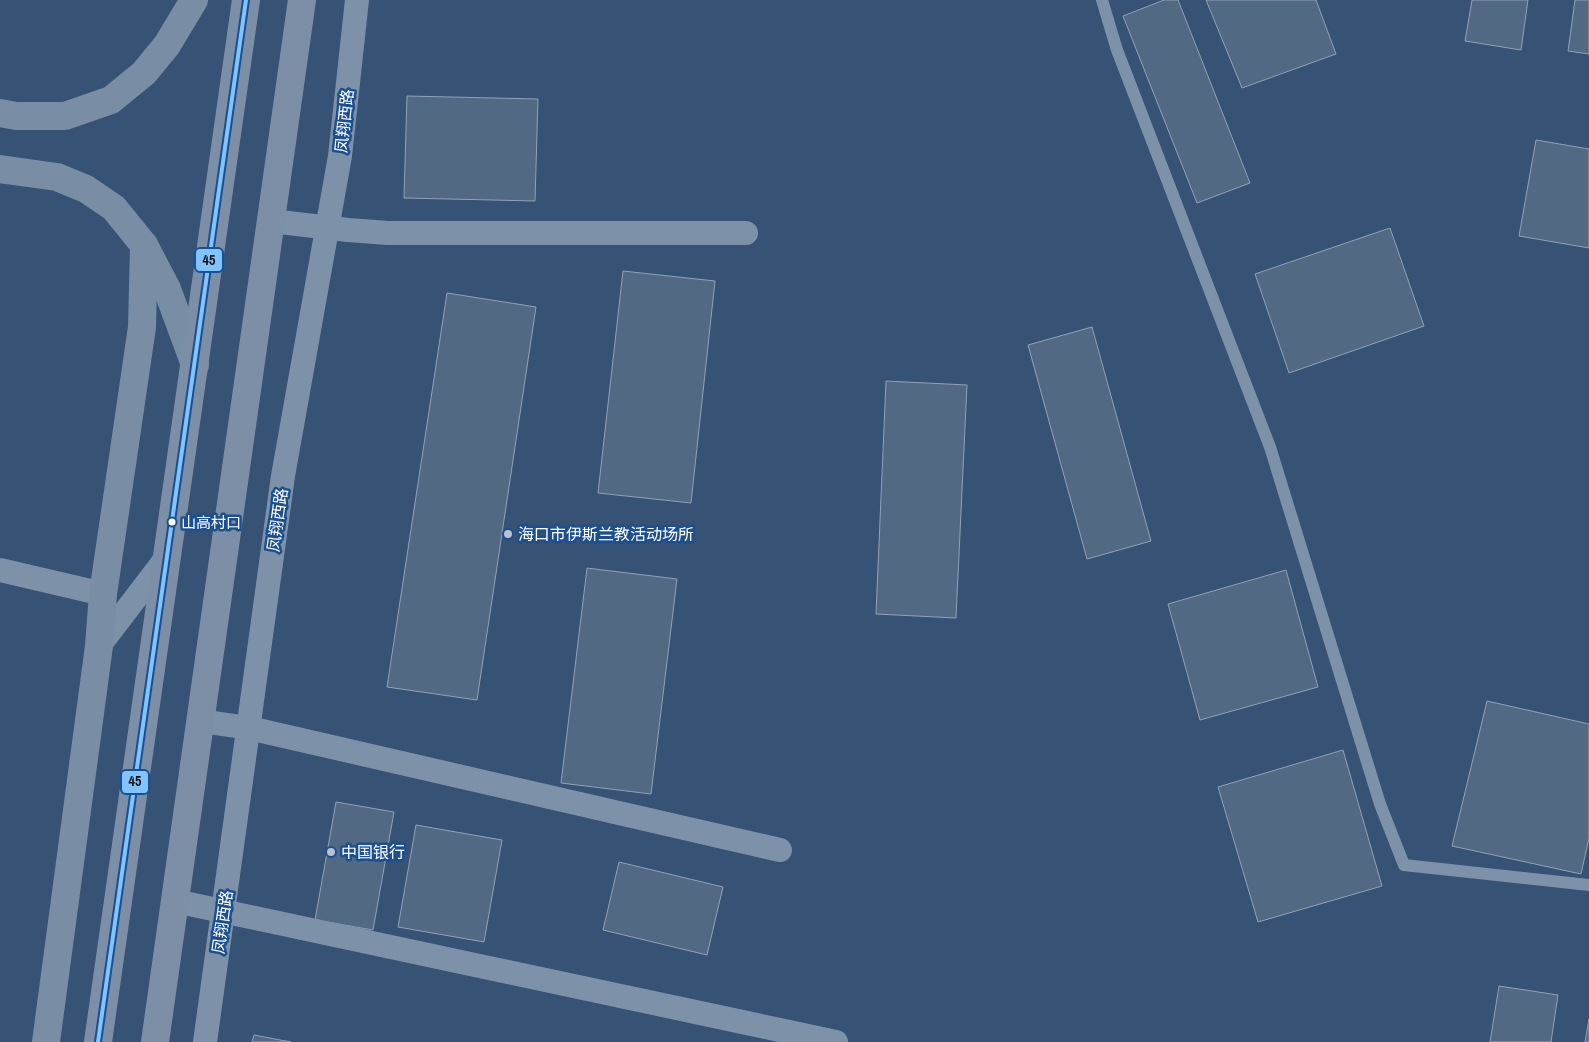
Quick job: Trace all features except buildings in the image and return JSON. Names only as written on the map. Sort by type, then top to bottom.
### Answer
[{"type":"main road","points":[[98,1042],[246,0]]},
{"type":"main road","points":[[155,1042],[302,0]]},
{"type":"street","points":[[0,114],[16,116],[65,116],[111,100],[144,73],[167,44],[194,0]]},
{"type":"street","name":"凤翔西路","points":[[205,1042],[283,476],[340,156],[357,0]]},
{"type":"street","points":[[0,169],[57,177],[86,189],[114,208],[144,245],[166,289],[195,365]]},
{"type":"street","points":[[271,221],[388,233],[746,233]]},
{"type":"street","points":[[46,1042],[99,646],[103,594],[142,327],[144,245]]},
{"type":"street","points":[[99,646],[167,557]]},
{"type":"street","points":[[0,570],[103,594]]},
{"type":"street","points":[[201,721],[249,728],[780,850]]},
{"type":"street","points":[[175,901],[836,1042]]},
{"type":"lane","points":[[1102,0],[1116,50],[1270,447],[1380,804],[1404,865],[1589,885]]},
{"type":"transit line","name":"45","points":[[98,1042],[246,0]]},
{"type":"place","name":"山高村口","points":[[172,522]]},
{"type":"place","name":"海口市伊斯兰教活动场所","points":[[508,534]]},
{"type":"place","name":"中国银行","points":[[331,852]]}]
